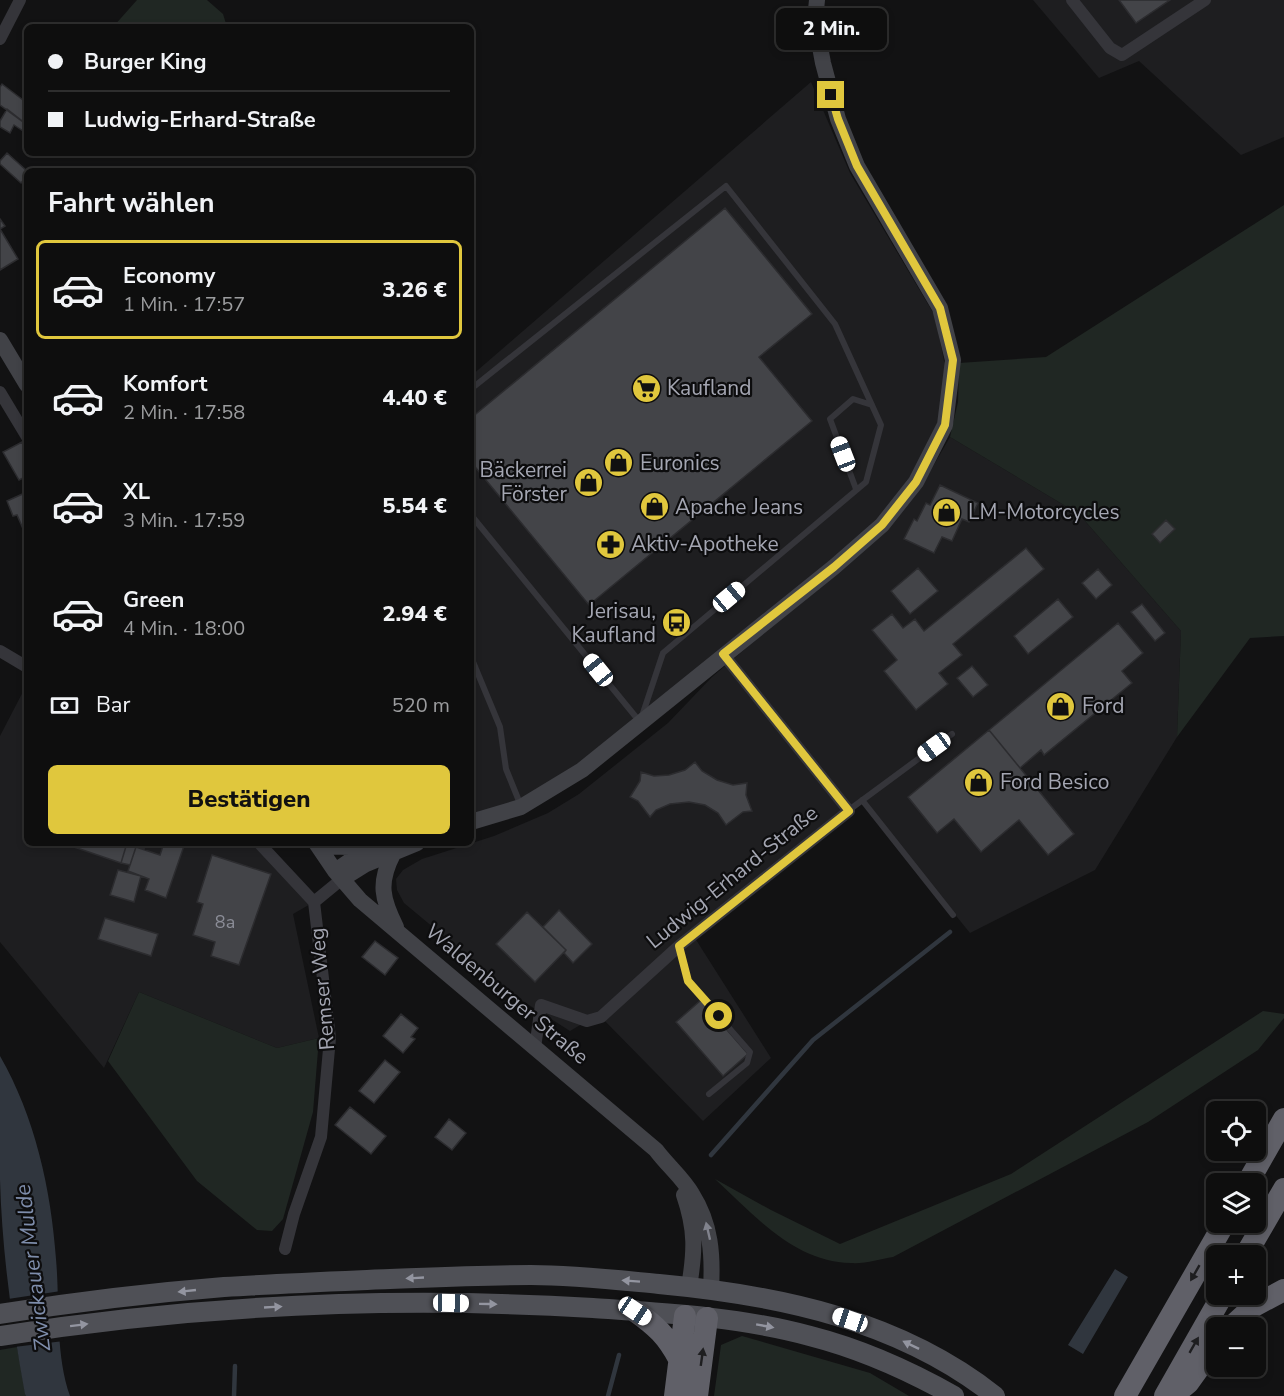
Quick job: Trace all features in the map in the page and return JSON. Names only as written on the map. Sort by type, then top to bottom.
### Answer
[{"type":"highway","points":[[1253,1173],[1284,1119]]},
{"type":"highway","points":[[1251,1245],[1284,1189]]},
{"type":"highway","points":[[1125,1396],[1219,1233]]},
{"type":"highway","points":[[1242,1317],[1254,1306],[1284,1290]]},
{"type":"highway","points":[[1165,1396],[1217,1305]]},
{"type":"highway","points":[[635,1311],[653,1323],[668,1338],[679,1359]]},
{"type":"highway","points":[[675,1396],[679,1359],[696,1317]]},
{"type":"highway","points":[[696,1317],[697,1396]]},
{"type":"highway","points":[[1171,1396],[1188,1383],[1206,1358]]},
{"type":"main road","points":[[0,1314],[160,1293],[309,1283],[533,1275],[689,1287],[795,1304],[868,1326],[963,1372],[995,1396]]},
{"type":"main road","points":[[689,1287],[696,1317]]},
{"type":"main road","points":[[696,1317],[711,1289]]},
{"type":"main road","points":[[0,1336],[226,1309],[317,1304],[535,1305],[635,1311],[778,1328],[840,1344],[899,1367],[954,1396]]},
{"type":"street","points":[[0,39],[21,0]]},
{"type":"street","points":[[474,821],[521,807],[582,770],[723,654],[834,567],[882,525],[916,482],[945,425],[953,360],[940,308],[857,166],[838,119],[815,20],[817,0]]},
{"type":"street","points":[[1072,0],[1110,48],[1122,55],[1205,0]]},
{"type":"street","points":[[0,340],[24,380]]},
{"type":"street","points":[[0,392],[24,432]]},
{"type":"street","points":[[0,651],[24,665]]},
{"type":"street","name":"Ludwig-Erhard-Straße","points":[[535,1048],[541,1005],[587,1021],[601,1017],[679,946],[849,811],[723,654]]},
{"type":"street","name":"Remser Weg","points":[[262,846],[314,902],[330,1038],[321,1137],[294,1214],[285,1249]]},
{"type":"street","name":"Waldenburger Straße","points":[[318,846],[338,875],[360,900],[641,1137],[691,1192],[708,1228],[712,1254],[711,1289]]},
{"type":"street","points":[[334,846],[357,846]]},
{"type":"street","points":[[338,875],[375,846]]},
{"type":"street","points":[[338,875],[410,846]]},
{"type":"street","points":[[393,854],[384,874],[383,896],[399,933]]},
{"type":"street","name":"Remser Weg","points":[[314,902],[338,875]]},
{"type":"street","name":"Waldenburger Straße","points":[[675,1174],[690,1212],[693,1232],[695,1251],[689,1287]]},
{"type":"lane","points":[[474,387],[726,186],[835,324],[881,425],[866,482],[663,652],[640,722]]},
{"type":"lane","points":[[856,489],[830,419],[853,399],[872,405]]},
{"type":"lane","points":[[474,519],[640,722]]},
{"type":"lane","points":[[474,664],[500,727],[506,769],[521,807]]},
{"type":"lane","points":[[849,811],[952,734]]},
{"type":"lane","points":[[862,800],[953,915]]},
{"type":"lane","points":[[679,946],[688,981],[750,1052],[747,1063],[709,1094]]},
{"type":"shaded area","points":[[137,0],[207,0],[223,14],[226,24],[116,24]]},
{"type":"shaded area","points":[[1033,0],[1284,0],[1284,137],[1241,155],[1139,61],[1099,78]]},
{"type":"shaded area","points":[[811,82],[850,173],[935,316],[945,366],[938,422],[910,480],[877,521],[582,770],[474,821],[474,373]]},
{"type":"shaded area","points":[[1284,205],[1284,636],[1250,638],[1177,737],[1181,631],[1079,514],[950,437],[958,402],[959,363],[1046,357]]},
{"type":"shaded area","points":[[950,437],[1079,514],[1181,631],[1177,737],[1095,870],[970,933],[862,800],[693,935],[771,1058],[703,1121],[601,1017],[587,1021],[570,1031],[518,998],[404,903],[397,890],[396,879],[403,870],[422,859],[463,846],[474,846],[474,842],[548,813],[579,794],[668,723],[712,677],[837,571],[920,489]]},
{"type":"shaded area","points":[[24,690],[24,846],[262,846],[314,902],[293,914],[319,1038],[277,1048],[139,992],[104,1068],[0,942],[0,736]]},
{"type":"shaded area","points":[[139,992],[277,1048],[319,1038],[313,1112],[283,1219],[272,1231],[257,1230],[197,1181],[108,1061]]},
{"type":"shaded area","points":[[1263,1011],[1284,1014],[1284,1018],[1258,1050],[1148,1122],[893,1257],[851,1263],[830,1261],[811,1255],[776,1234],[715,1179],[840,1244],[1011,1174]]},
{"type":"shaded area","points":[[742,1336],[870,1373],[909,1396],[714,1396],[721,1345]]},
{"type":"shaded area","points":[[17,1347],[26,1396],[0,1396],[0,1350]]},
{"type":"water","name":"Zwickauer Mulde","points":[[0,1056],[23,1104],[45,1180],[54,1233],[60,1346],[70,1396],[26,1396],[25,1394],[12,1314],[3,1234],[0,1180]]},
{"type":"water","points":[[1115,1269],[1128,1277],[1083,1354],[1068,1345]]},
{"type":"pier","points":[[61,1291],[64,1341],[14,1347],[8,1299]]},
{"type":"building","points":[[1119,0],[1170,0],[1136,23]]},
{"type":"building","points":[[2,84],[24,101],[24,123],[0,105]]},
{"type":"building","points":[[7,109],[24,122],[24,129],[23,131],[14,125],[10,133],[0,127],[0,121]]},
{"type":"building","points":[[7,153],[24,168],[24,180],[21,183],[0,164]]},
{"type":"building","name":"Kaufland","points":[[725,208],[812,314],[759,357],[812,421],[589,605],[474,466],[474,416]]},
{"type":"building","points":[[0,219],[5,226],[0,229]]},
{"type":"building","points":[[0,229],[18,259],[0,270]]},
{"type":"building","points":[[22,442],[24,478],[19,480],[3,452]]},
{"type":"building","name":"LM-Motorcycles","points":[[940,485],[978,503],[969,522],[962,519],[952,541],[942,537],[934,553],[904,539],[914,519],[917,521],[926,503],[930,505]]},
{"type":"building","points":[[24,493],[24,531],[17,515],[13,516],[7,501]]},
{"type":"building","points":[[1166,520],[1175,529],[1160,543],[1152,534]]},
{"type":"building","points":[[1026,548],[1044,569],[953,644],[962,655],[939,673],[948,684],[916,710],[884,671],[897,660],[872,630],[892,614],[903,628],[915,619],[924,631]]},
{"type":"building","points":[[918,568],[938,591],[910,614],[891,591]]},
{"type":"building","points":[[1098,569],[1112,585],[1096,599],[1082,583]]},
{"type":"building","points":[[1058,599],[1073,617],[1028,654],[1014,636]]},
{"type":"building","points":[[1142,604],[1165,633],[1155,641],[1131,612]]},
{"type":"building","name":"Ford","points":[[1118,623],[1143,653],[1122,671],[1132,683],[1044,755],[1041,750],[1020,768],[989,730]]},
{"type":"building","points":[[972,666],[988,685],[973,697],[957,678]]},
{"type":"building","name":"Ford Besico","points":[[989,730],[1074,834],[1048,855],[1019,820],[981,852],[954,819],[937,833],[908,797]]},
{"type":"building","points":[[695,762],[702,771],[717,780],[733,785],[747,783],[746,795],[752,811],[743,812],[726,825],[718,813],[705,805],[689,802],[670,804],[656,810],[650,817],[638,801],[630,797],[640,781],[641,772],[654,776],[669,775],[685,770]]},
{"type":"building","points":[[71,846],[126,846],[121,863]]},
{"type":"building","points":[[126,846],[145,846],[144,849],[136,847],[130,865],[121,863]]},
{"type":"building","points":[[163,846],[184,846],[166,898],[145,890],[149,879],[128,871],[136,847],[160,855]]},
{"type":"building","points":[[212,855],[271,874],[239,965],[211,956],[215,942],[193,935],[203,904],[197,902]]},
{"type":"building","points":[[118,870],[141,876],[134,902],[110,895]]},
{"type":"building","points":[[559,910],[592,944],[573,963],[564,953],[566,950],[543,927]]},
{"type":"building","points":[[527,912],[566,950],[535,982],[496,944]]},
{"type":"building","points":[[105,918],[158,934],[151,956],[98,939]]},
{"type":"building","points":[[375,941],[398,958],[385,975],[362,957]]},
{"type":"building","points":[[701,1000],[748,1054],[723,1076],[676,1022]]},
{"type":"building","points":[[401,1014],[418,1028],[411,1037],[415,1039],[403,1053],[383,1036]]},
{"type":"building","points":[[385,1060],[400,1072],[374,1103],[359,1091]]},
{"type":"building","points":[[350,1107],[386,1136],[371,1154],[335,1125]]},
{"type":"building","points":[[449,1119],[466,1133],[452,1150],[435,1137]]},
{"type":"waterway","points":[[711,1155],[813,1040],[950,932]]},
{"type":"waterway","points":[[608,1396],[619,1355]]},
{"type":"waterway","points":[[234,1396],[235,1366]]},
{"type":"place","name":"Kaufland","points":[[646,388]]},
{"type":"place","name":"Euronics","points":[[619,463]]},
{"type":"place","name":"Bäckerrei Förster","points":[[588,482]]},
{"type":"place","name":"Apache Jeans","points":[[654,507]]},
{"type":"place","name":"LM-Motorcycles","points":[[947,512]]},
{"type":"place","name":"Aktiv-Apotheke","points":[[610,544]]},
{"type":"place","name":"Jerisau, Kaufland","points":[[677,623]]},
{"type":"place","name":"Ford","points":[[1061,706]]},
{"type":"place","name":"Ford Besico","points":[[979,782]]},
{"type":"route","points":[[719,1016],[688,981],[679,946],[849,811],[723,654],[834,567],[882,525],[916,482],[945,425],[948,404],[953,360],[940,308],[857,166],[831,95]]}]
